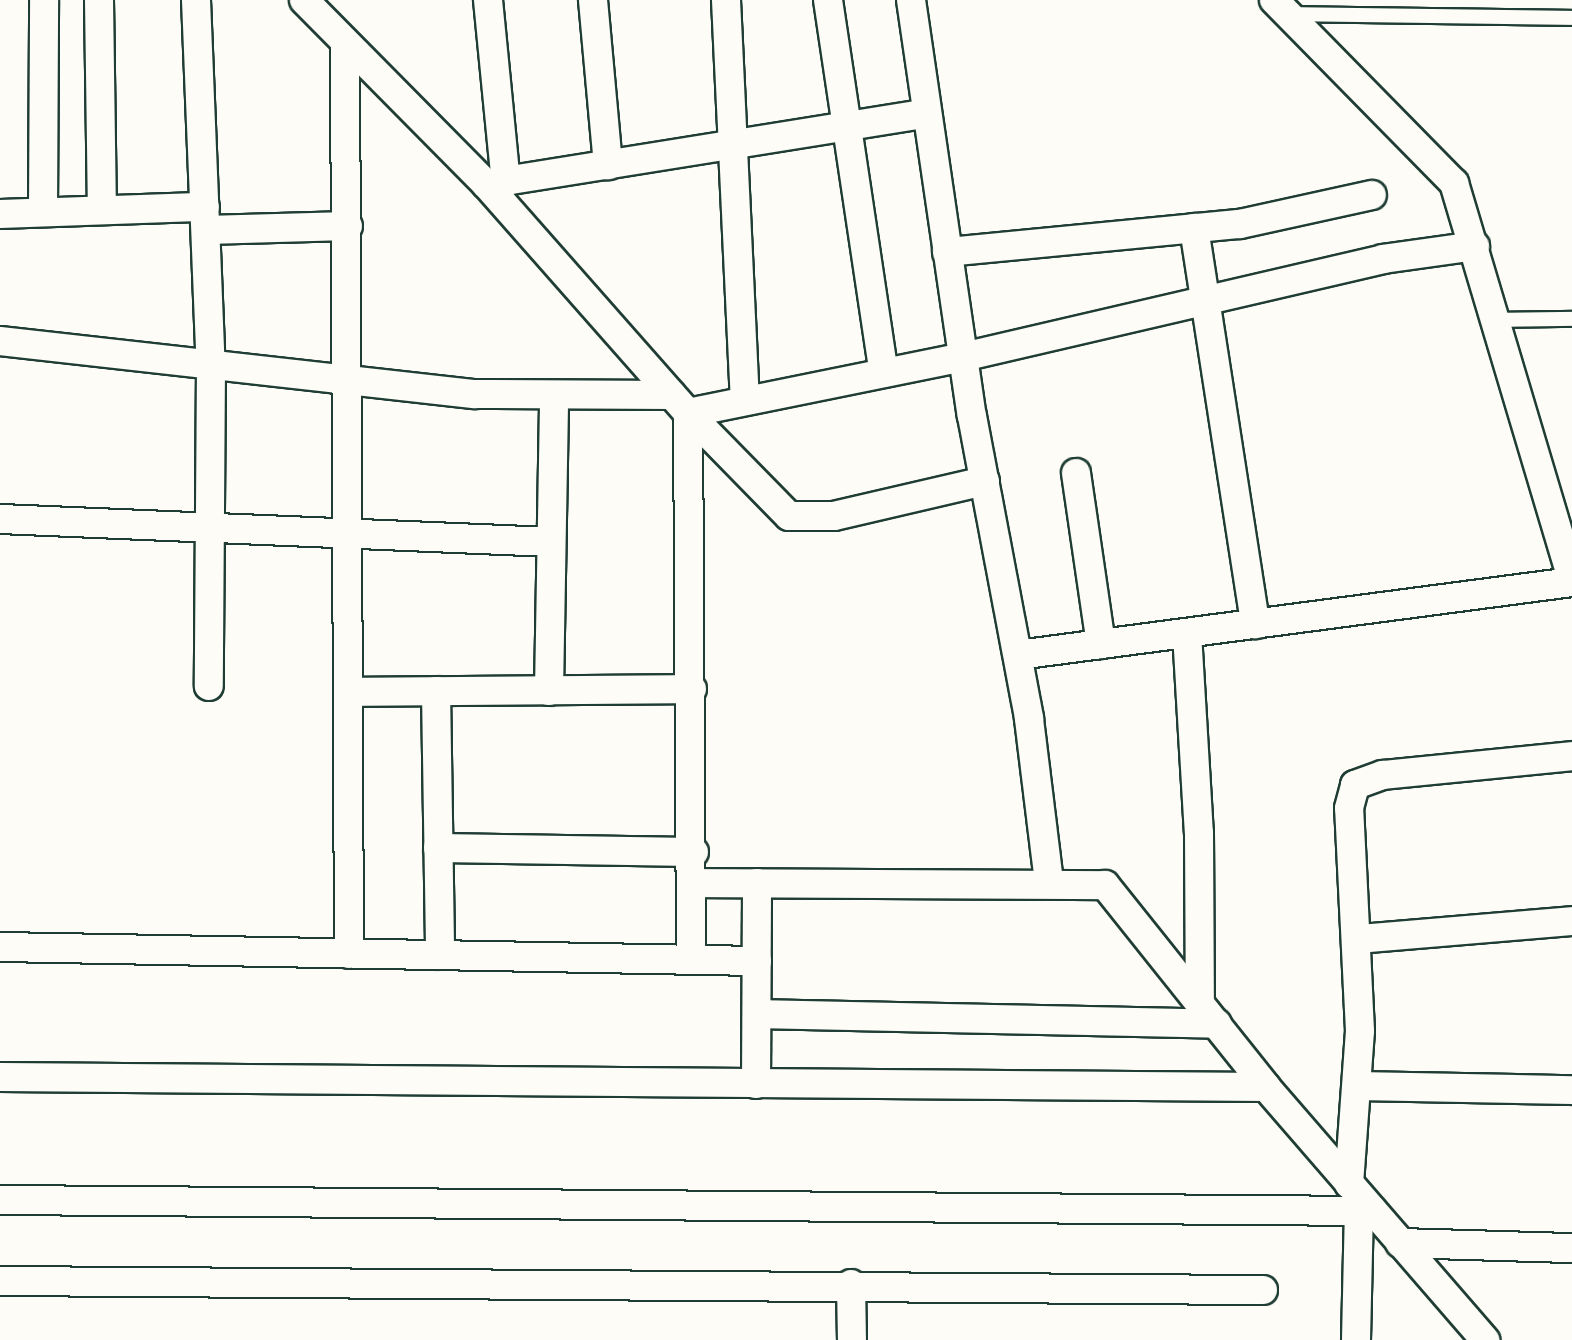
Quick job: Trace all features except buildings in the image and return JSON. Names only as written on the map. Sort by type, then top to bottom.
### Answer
[{"type":"street","points":[[43,212],[44,0]]},
{"type":"street","points":[[99,0],[103,210]]},
{"type":"street","points":[[196,0],[211,366],[209,686]]},
{"type":"street","points":[[304,0],[345,46],[496,183],[680,404],[796,519],[985,481]]},
{"type":"street","points":[[488,0],[496,183]]},
{"type":"street","points":[[593,0],[608,165]]},
{"type":"street","points":[[726,0],[745,401]]},
{"type":"street","points":[[828,0],[884,373]]},
{"type":"street","points":[[911,0],[925,114],[963,357],[1018,655],[1049,882]]},
{"type":"street","points":[[1018,655],[1572,581],[1475,246],[1454,183],[1281,7]]},
{"type":"street","points":[[345,46],[350,382],[349,954]]},
{"type":"street","points":[[496,183],[925,114]]},
{"type":"street","points":[[947,252],[1194,228],[1372,195]]},
{"type":"street","points":[[0,214],[103,210],[348,226]]},
{"type":"street","points":[[1194,228],[1202,301],[1255,624]]},
{"type":"street","points":[[0,341],[350,382],[680,404],[745,401],[963,357],[1383,259],[1475,246]]},
{"type":"street","points":[[549,691],[554,396]]},
{"type":"street","points":[[680,404],[692,689],[695,883],[691,960]]},
{"type":"street","points":[[1076,472],[1101,644]]},
{"type":"street","points":[[0,519],[350,530],[550,542]]},
{"type":"street","points":[[1187,633],[1209,1014]]},
{"type":"street","points":[[350,692],[692,689]]},
{"type":"street","points":[[436,691],[440,955]]},
{"type":"street","points":[[1349,1184],[1357,1086],[1359,939],[1349,808],[1355,785],[1383,775],[1572,756]]},
{"type":"street","points":[[438,848],[694,852]]},
{"type":"street","points":[[695,883],[1049,882],[1110,888],[1266,1087],[1349,1184],[1366,1210],[1400,1243],[1485,1340]]},
{"type":"street","points":[[756,1084],[757,883]]},
{"type":"street","points":[[1359,939],[1572,921]]},
{"type":"street","points":[[0,947],[757,961]]},
{"type":"street","points":[[757,1014],[1209,1014]]},
{"type":"street","points":[[0,1077],[1266,1087]]},
{"type":"street","points":[[1357,1086],[1572,1090]]},
{"type":"street","points":[[0,1200],[1366,1210]]},
{"type":"street","points":[[1356,1340],[1366,1210]]},
{"type":"street","points":[[1400,1243],[1572,1248]]},
{"type":"street","points":[[0,1280],[851,1284],[1263,1290]]},
{"type":"street","points":[[851,1284],[852,1340]]},
{"type":"lane","points":[[1281,7],[1572,18]]},
{"type":"lane","points":[[1496,320],[1572,319]]}]
